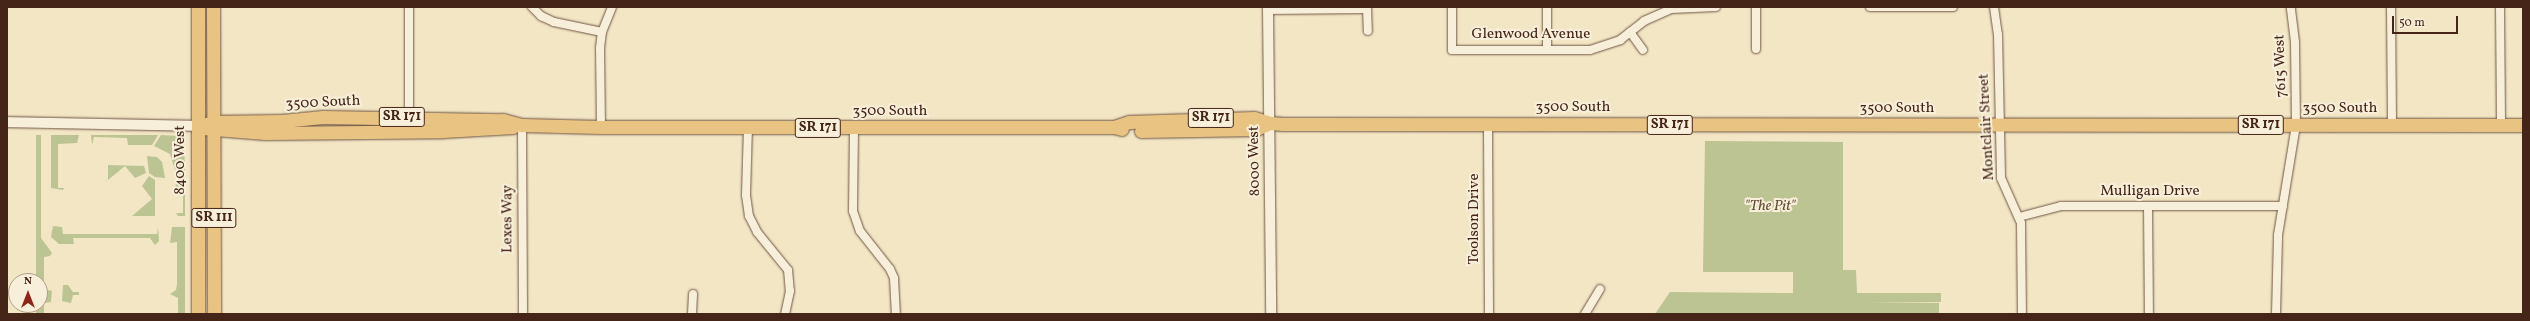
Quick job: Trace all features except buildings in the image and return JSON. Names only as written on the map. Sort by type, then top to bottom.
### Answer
[{"type":"main road","name":"8400 West","points":[[198,7],[198,314]]},
{"type":"main road","name":"SR 111","points":[[213,7],[214,314]]},
{"type":"main road","name":"3500 South","points":[[198,126],[324,117],[409,117],[503,120],[522,125],[601,127],[1114,127],[1129,131],[1256,129],[1270,124],[2000,126],[2523,125]]},
{"type":"main road","name":"3500 South","points":[[214,126],[265,133],[503,129],[522,125]]},
{"type":"street","points":[[408,131],[409,7]]},
{"type":"street","points":[[532,7],[554,22],[602,32]]},
{"type":"street","points":[[601,127],[600,48],[602,32],[612,7]]},
{"type":"street","name":"Glenwood Avenue","points":[[1452,7],[1452,50],[1590,50],[1605,47],[1630,32],[1654,10],[1716,7]]},
{"type":"street","points":[[1547,7],[1547,49]]},
{"type":"street","points":[[1756,7],[1756,49]]},
{"type":"street","points":[[1870,7],[1953,7]]},
{"type":"street","name":"Montclair Street","points":[[1994,7],[1998,34],[2001,178],[2019,217],[2022,230],[2022,314]]},
{"type":"street","name":"7615 West","points":[[2276,314],[2276,261],[2282,206],[2296,125],[2295,42],[2291,7]]},
{"type":"street","points":[[2391,7],[2392,125]]},
{"type":"street","points":[[2500,7],[2501,125]]},
{"type":"street","points":[[1268,8],[1367,8],[1368,31]]},
{"type":"street","name":"8000 West","points":[[1268,8],[1271,314]]},
{"type":"street","points":[[1630,32],[1643,50]]},
{"type":"street","name":"3500 South","points":[[7,122],[198,126]]},
{"type":"street","name":"Toolson Drive","points":[[1488,124],[1489,314]]},
{"type":"street","name":"Lexes Way","points":[[522,125],[523,314]]},
{"type":"street","points":[[748,127],[746,195],[749,216],[757,232],[788,270],[790,291],[785,314]]},
{"type":"street","points":[[854,128],[854,211],[860,231],[890,269],[894,278],[896,314]]},
{"type":"street","name":"Mulligan Drive","points":[[2019,217],[2061,206],[2282,206]]},
{"type":"street","points":[[2148,206],[2149,314]]},
{"type":"street","points":[[1585,314],[1600,289]]},
{"type":"street","points":[[692,314],[693,294]]},
{"type":"green space","points":[[36,135],[41,135],[41,238],[52,253],[50,256],[44,257],[44,273],[36,273]]},
{"type":"green space","points":[[51,135],[79,135],[77,143],[58,144],[58,188],[64,188],[63,190],[51,188]]},
{"type":"green space","points":[[91,135],[158,135],[152,145],[128,145],[127,138],[94,137],[92,145]]},
{"type":"green space","points":[[161,135],[180,136],[183,138],[185,163],[175,170],[170,154],[154,146]]},
{"type":"green space","name":"\"The Pit\"","points":[[1705,141],[1843,142],[1843,270],[1856,270],[1857,293],[1941,293],[1941,302],[1868,303],[1939,303],[1939,314],[1655,314],[1670,292],[1793,293],[1793,272],[1703,272]]},
{"type":"green space","points":[[147,156],[157,157],[162,162],[165,178],[155,177],[149,173]]},
{"type":"green space","points":[[108,165],[144,166],[146,173],[135,178],[125,166],[108,180]]},
{"type":"green space","points":[[185,166],[185,216],[178,216],[176,213],[183,213],[183,194],[176,194],[175,173]]},
{"type":"green space","points":[[149,176],[155,180],[155,216],[132,216],[152,199],[142,186]]},
{"type":"green space","points":[[53,226],[62,227],[63,234],[157,234],[158,227],[159,241],[155,245],[150,238],[73,238],[74,244],[59,244],[51,237]]},
{"type":"green space","points":[[172,227],[185,227],[185,314],[178,314],[178,298],[170,294],[176,290],[177,284],[177,242],[170,243]]},
{"type":"green space","points":[[63,285],[68,285],[73,292],[79,292],[79,295],[73,295],[71,303],[62,301]]},
{"type":"green space","points":[[48,290],[52,291],[51,302],[48,302]]}]
